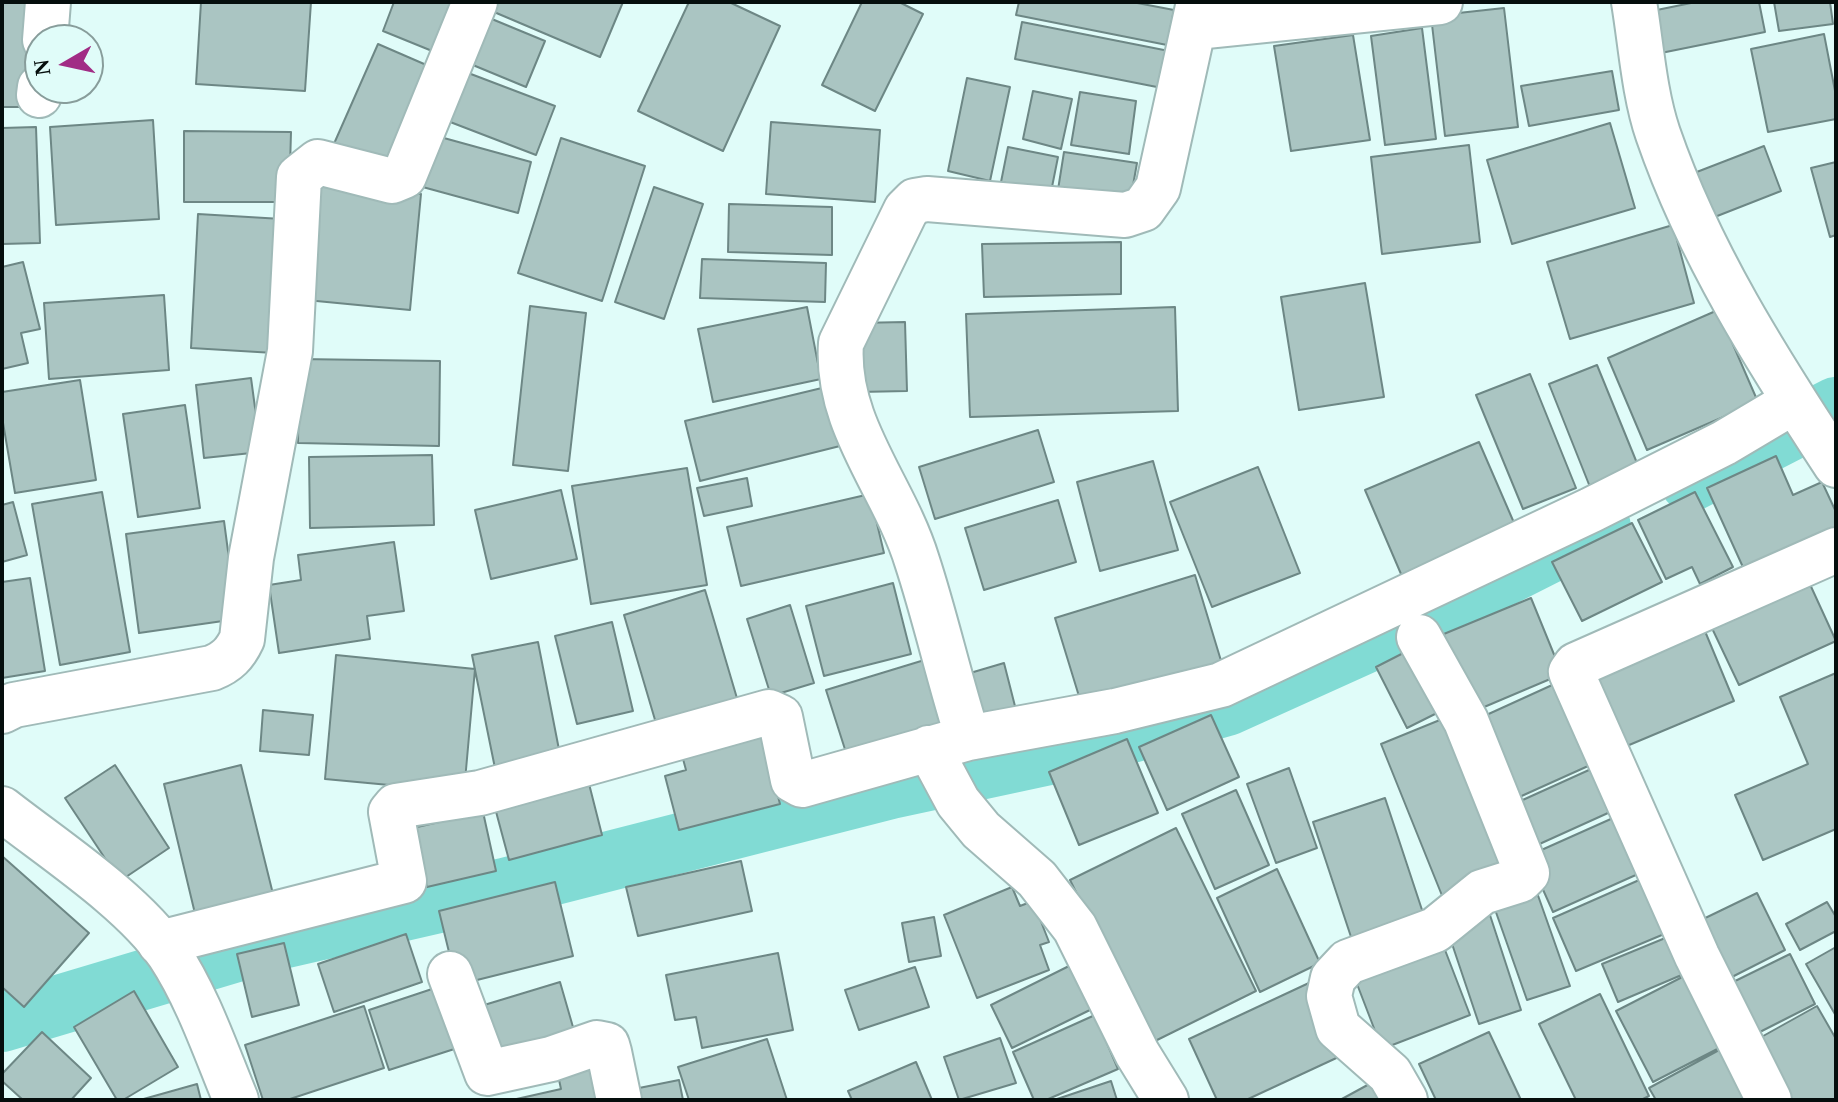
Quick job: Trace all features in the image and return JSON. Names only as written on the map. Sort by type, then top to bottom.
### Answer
[{"type":"street","points":[[46,24],[48,2]]},
{"type":"street","points":[[2,711],[14,705],[212,668],[225,662],[238,648],[242,639],[251,558],[290,351],[299,177],[318,162],[392,181],[402,179],[475,2]]},
{"type":"street","points":[[1166,1100],[1137,1053],[1075,928],[1037,879],[981,830],[958,802],[943,746],[917,558],[851,418],[839,363],[845,329],[906,210],[915,201],[927,199],[1125,215],[1143,209],[1158,188],[1198,14],[1440,2]]},
{"type":"street","points":[[1634,2],[1657,131],[1698,233],[1800,411],[1836,465]]},
{"type":"street","points":[[165,949],[404,881],[391,812],[396,806],[480,793],[773,711],[780,717],[793,780],[799,785],[943,746],[1115,711],[1221,685],[1605,503],[1724,443],[1800,411]]},
{"type":"street","points":[[1769,1100],[1685,930],[1571,672],[1576,665],[1724,603],[1836,550]]},
{"type":"street","points":[[1405,1100],[1390,1074],[1338,1028],[1329,996],[1333,978],[1348,962],[1435,930],[1482,892],[1520,880],[1527,873],[1466,721],[1419,637]]},
{"type":"street","points":[[2,809],[99,884],[165,949],[190,992],[236,1100]]},
{"type":"street","points":[[450,974],[487,1073],[551,1059],[597,1043],[607,1045],[619,1100]]},
{"type":"building","points":[[2,2],[29,2],[29,24],[24,24],[24,104],[28,104],[28,107],[2,107]]},
{"type":"building","points":[[201,2],[311,2],[305,91],[196,84]]},
{"type":"building","points":[[394,2],[462,2],[442,55],[383,31]]},
{"type":"building","points":[[490,2],[623,2],[600,57],[487,9]]},
{"type":"building","points":[[689,2],[729,2],[780,26],[723,151],[638,111]]},
{"type":"building","points":[[862,2],[899,2],[923,14],[875,111],[822,85]]},
{"type":"building","points":[[1019,2],[1132,2],[1174,10],[1167,45],[1016,15]]},
{"type":"building","points":[[1696,2],[1759,2],[1765,32],[1656,54],[1647,12]]},
{"type":"building","points":[[1774,2],[1830,2],[1833,24],[1779,31]]},
{"type":"building","points":[[1504,8],[1518,127],[1445,136],[1431,16]]},
{"type":"building","points":[[487,17],[545,41],[526,87],[468,63]]},
{"type":"building","points":[[1022,22],[1174,52],[1167,89],[1015,59]]},
{"type":"building","points":[[1422,28],[1436,139],[1385,145],[1371,36]]},
{"type":"building","points":[[1824,34],[1836,96],[1836,119],[1768,132],[1751,49]]},
{"type":"building","points":[[1353,35],[1370,140],[1291,151],[1274,46]]},
{"type":"building","points":[[378,44],[431,67],[386,170],[333,146]]},
{"type":"building","points":[[463,71],[555,106],[536,155],[445,120]]},
{"type":"building","points":[[1612,71],[1619,110],[1529,126],[1521,86]]},
{"type":"building","points":[[967,78],[1010,87],[990,181],[948,171]]},
{"type":"building","points":[[1033,91],[1072,99],[1061,149],[1023,139]]},
{"type":"building","points":[[1080,92],[1136,101],[1129,154],[1071,145]]},
{"type":"building","points":[[153,120],[159,219],[56,225],[50,127]]},
{"type":"building","points":[[771,122],[880,130],[875,202],[766,194]]},
{"type":"building","points":[[1610,123],[1635,208],[1512,244],[1487,160]]},
{"type":"building","points":[[36,127],[40,243],[2,244],[2,128]]},
{"type":"building","points":[[184,131],[291,132],[289,202],[184,202]]},
{"type":"building","points":[[433,135],[531,162],[518,213],[419,186]]},
{"type":"building","points":[[561,138],[645,166],[602,301],[518,273]]},
{"type":"building","points":[[1469,145],[1480,242],[1382,254],[1371,157]]},
{"type":"building","points":[[1764,146],[1781,191],[1707,220],[1689,175]]},
{"type":"building","points":[[1008,147],[1058,157],[1051,192],[1001,182]]},
{"type":"building","points":[[1064,152],[1137,163],[1129,208],[1057,196]]},
{"type":"building","points":[[1836,162],[1836,235],[1830,237],[1811,168]]},
{"type":"building","points":[[318,183],[421,194],[410,310],[306,300]]},
{"type":"building","points":[[654,187],[703,204],[664,319],[615,302]]},
{"type":"building","points":[[729,204],[832,207],[832,255],[728,252]]},
{"type":"building","points":[[198,214],[282,219],[274,353],[191,348]]},
{"type":"building","points":[[1673,225],[1694,303],[1570,339],[1547,262]]},
{"type":"building","points":[[1121,242],[1121,294],[984,297],[982,244]]},
{"type":"building","points":[[702,259],[826,263],[825,302],[700,298]]},
{"type":"building","points":[[23,262],[40,329],[21,333],[28,363],[2,369],[2,267]]},
{"type":"building","points":[[1365,283],[1384,397],[1299,410],[1281,297]]},
{"type":"building","points":[[164,295],[169,370],[49,379],[44,303]]},
{"type":"building","points":[[530,306],[586,313],[568,471],[513,465]]},
{"type":"building","points":[[807,307],[821,379],[713,402],[698,329]]},
{"type":"building","points":[[1175,307],[1178,411],[970,417],[966,314]]},
{"type":"building","points":[[1718,310],[1758,402],[1647,450],[1608,358]]},
{"type":"building","points":[[905,322],[907,391],[859,392],[857,323]]},
{"type":"building","points":[[299,359],[440,361],[439,446],[298,443]]},
{"type":"building","points":[[1597,365],[1639,468],[1590,487],[1549,384]]},
{"type":"building","points":[[1530,374],[1576,488],[1523,509],[1476,395]]},
{"type":"building","points":[[251,378],[261,452],[204,458],[196,385]]},
{"type":"building","points":[[80,380],[96,480],[15,493],[2,417],[2,392]]},
{"type":"building","points":[[826,387],[840,446],[700,481],[685,421]]},
{"type":"building","points":[[185,405],[200,508],[138,517],[123,414]]},
{"type":"building","points":[[1038,430],[1054,482],[935,519],[919,467]]},
{"type":"building","points":[[1479,442],[1518,532],[1404,581],[1365,490]]},
{"type":"building","points":[[432,455],[434,525],[310,528],[309,457]]},
{"type":"building","points":[[1776,456],[1793,495],[1822,482],[1836,512],[1836,535],[1747,576],[1707,488]]},
{"type":"building","points":[[1153,461],[1178,550],[1100,571],[1077,482]]},
{"type":"building","points":[[1258,467],[1300,573],[1212,607],[1170,502]]},
{"type":"building","points":[[687,468],[707,585],[591,604],[572,486]]},
{"type":"building","points":[[747,478],[752,506],[704,516],[697,488]]},
{"type":"building","points":[[561,490],[577,559],[491,579],[475,510]]},
{"type":"building","points":[[102,492],[130,652],[60,665],[32,504]]},
{"type":"building","points":[[1695,492],[1733,567],[1700,584],[1692,567],[1666,579],[1638,520]]},
{"type":"building","points":[[870,494],[884,553],[741,586],[727,527]]},
{"type":"building","points":[[1058,500],[1076,562],[984,590],[965,528]]},
{"type":"building","points":[[13,502],[27,555],[2,562],[2,505]]},
{"type":"building","points":[[224,521],[237,619],[139,633],[126,534]]},
{"type":"building","points":[[1632,523],[1662,582],[1582,621],[1552,562]]},
{"type":"building","points":[[394,542],[404,611],[367,616],[370,639],[279,653],[269,585],[301,580],[298,555]]},
{"type":"building","points":[[1195,575],[1222,664],[1082,706],[1055,618]]},
{"type":"building","points":[[30,578],[45,671],[2,678],[2,582]]},
{"type":"building","points":[[1808,580],[1836,641],[1739,685],[1710,624]]},
{"type":"building","points":[[893,583],[911,654],[824,676],[806,606]]},
{"type":"building","points":[[705,590],[739,705],[658,730],[624,615]]},
{"type":"building","points":[[1531,598],[1562,674],[1470,713],[1439,636]]},
{"type":"building","points":[[790,605],[814,683],[771,696],[747,619]]},
{"type":"building","points":[[612,622],[633,711],[577,724],[555,636]]},
{"type":"building","points":[[1702,624],[1734,701],[1622,748],[1590,672]]},
{"type":"building","points":[[538,642],[562,765],[497,778],[472,655]]},
{"type":"building","points":[[1419,645],[1449,707],[1407,728],[1376,667]]},
{"type":"building","points":[[336,655],[475,669],[464,792],[325,779]]},
{"type":"building","points":[[931,658],[955,732],[850,765],[826,690]]},
{"type":"building","points":[[1004,663],[1017,714],[974,726],[960,676]]},
{"type":"building","points":[[1836,673],[1836,829],[1763,860],[1735,795],[1808,764],[1780,697]]},
{"type":"building","points":[[1561,681],[1597,762],[1506,803],[1471,722]]},
{"type":"building","points":[[263,710],[313,715],[309,755],[260,751]]},
{"type":"building","points":[[1457,713],[1518,868],[1443,898],[1381,744]]},
{"type":"building","points":[[1211,715],[1239,777],[1167,810],[1139,747]]},
{"type":"building","points":[[760,727],[780,804],[679,830],[665,776],[686,770],[680,748]]},
{"type":"building","points":[[1127,739],[1158,813],[1079,845],[1049,772]]},
{"type":"building","points":[[115,765],[169,848],[120,881],[65,798]]},
{"type":"building","points":[[241,765],[275,902],[197,922],[164,784]]},
{"type":"building","points":[[1600,765],[1619,808],[1524,851],[1505,808]]},
{"type":"building","points":[[585,768],[602,835],[509,860],[491,793]]},
{"type":"building","points":[[1289,768],[1317,848],[1276,863],[1247,784]]},
{"type":"building","points":[[1236,790],[1269,865],[1215,889],[1182,814]]},
{"type":"building","points":[[1385,798],[1427,925],[1355,949],[1313,822]]},
{"type":"building","points":[[483,812],[496,871],[427,887],[413,828]]},
{"type":"building","points":[[1622,814],[1647,870],[1553,912],[1528,856]]},
{"type":"building","points":[[1176,828],[1256,991],[1151,1043],[1070,880]]},
{"type":"building","points":[[2,856],[89,933],[24,1007],[2,987]]},
{"type":"building","points":[[741,861],[752,911],[638,936],[626,887]]},
{"type":"building","points":[[1277,869],[1320,963],[1260,992],[1217,898]]},
{"type":"building","points":[[1646,877],[1669,932],[1576,971],[1553,918]]},
{"type":"building","points":[[555,882],[573,956],[457,985],[439,911]]},
{"type":"building","points":[[1012,887],[1020,906],[1033,901],[1049,942],[1040,945],[1049,970],[977,998],[944,915]]},
{"type":"building","points":[[1535,887],[1570,986],[1527,1000],[1492,901]]},
{"type":"building","points":[[1757,893],[1785,950],[1726,980],[1697,922]]},
{"type":"building","points":[[1827,902],[1836,917],[1836,931],[1800,950],[1786,924]]},
{"type":"building","points":[[1488,909],[1521,1010],[1479,1024],[1445,923]]},
{"type":"building","points":[[934,917],[941,956],[909,962],[902,923]]},
{"type":"building","points":[[406,934],[422,982],[334,1012],[318,964]]},
{"type":"building","points":[[1675,934],[1691,971],[1618,1002],[1602,964]]},
{"type":"building","points":[[1440,937],[1470,1015],[1382,1049],[1352,971]]},
{"type":"building","points":[[284,943],[299,1005],[252,1017],[237,954]]},
{"type":"building","points":[[1836,947],[1836,1016],[1806,964]]},
{"type":"building","points":[[778,953],[793,1030],[702,1048],[696,1017],[675,1020],[666,975]]},
{"type":"building","points":[[1790,954],[1815,1004],[1748,1038],[1723,987]]},
{"type":"building","points":[[1071,965],[1092,1009],[1012,1048],[991,1005]]},
{"type":"building","points":[[915,967],[929,1007],[859,1030],[845,990]]},
{"type":"building","points":[[1694,971],[1731,1042],[1653,1082],[1616,1011]]},
{"type":"building","points":[[453,982],[473,1043],[389,1070],[369,1010]]},
{"type":"building","points":[[560,982],[575,1034],[487,1061],[471,1009]]},
{"type":"building","points":[[1311,982],[1345,1054],[1246,1100],[1217,1100],[1189,1039]]},
{"type":"building","points":[[134,991],[178,1067],[123,1100],[117,1100],[74,1027]]},
{"type":"building","points":[[1600,994],[1649,1096],[1641,1100],[1576,1100],[1539,1024]]},
{"type":"building","points":[[364,1006],[384,1068],[287,1100],[263,1100],[245,1045]]},
{"type":"building","points":[[1817,1006],[1836,1039],[1836,1100],[1779,1100],[1747,1045]]},
{"type":"building","points":[[1095,1015],[1118,1069],[1046,1100],[1034,1100],[1013,1052]]},
{"type":"building","points":[[42,1032],[91,1078],[71,1100],[23,1100],[2,1081],[2,1074]]},
{"type":"building","points":[[1489,1032],[1521,1100],[1436,1100],[1419,1064]]},
{"type":"building","points":[[1000,1038],[1016,1083],[959,1100],[944,1057]]},
{"type":"building","points":[[767,1039],[787,1100],[689,1100],[678,1067]]},
{"type":"building","points":[[1732,1043],[1757,1090],[1739,1100],[1656,1100],[1649,1088]]},
{"type":"building","points":[[602,1051],[612,1100],[512,1100],[561,1089],[555,1061]]},
{"type":"building","points":[[916,1062],[932,1100],[852,1100],[848,1091]]},
{"type":"building","points":[[1384,1076],[1397,1100],[1340,1100]]},
{"type":"building","points":[[679,1080],[683,1100],[626,1100],[624,1091]]},
{"type":"building","points":[[1111,1081],[1117,1100],[1054,1100]]},
{"type":"building","points":[[197,1084],[201,1100],[140,1100]]},
{"type":"waterway","points":[[1690,482],[1836,407]]},
{"type":"waterway","points":[[2,1022],[273,941],[504,888],[891,789],[1068,751],[1227,706],[1413,622],[1601,527]]}]
